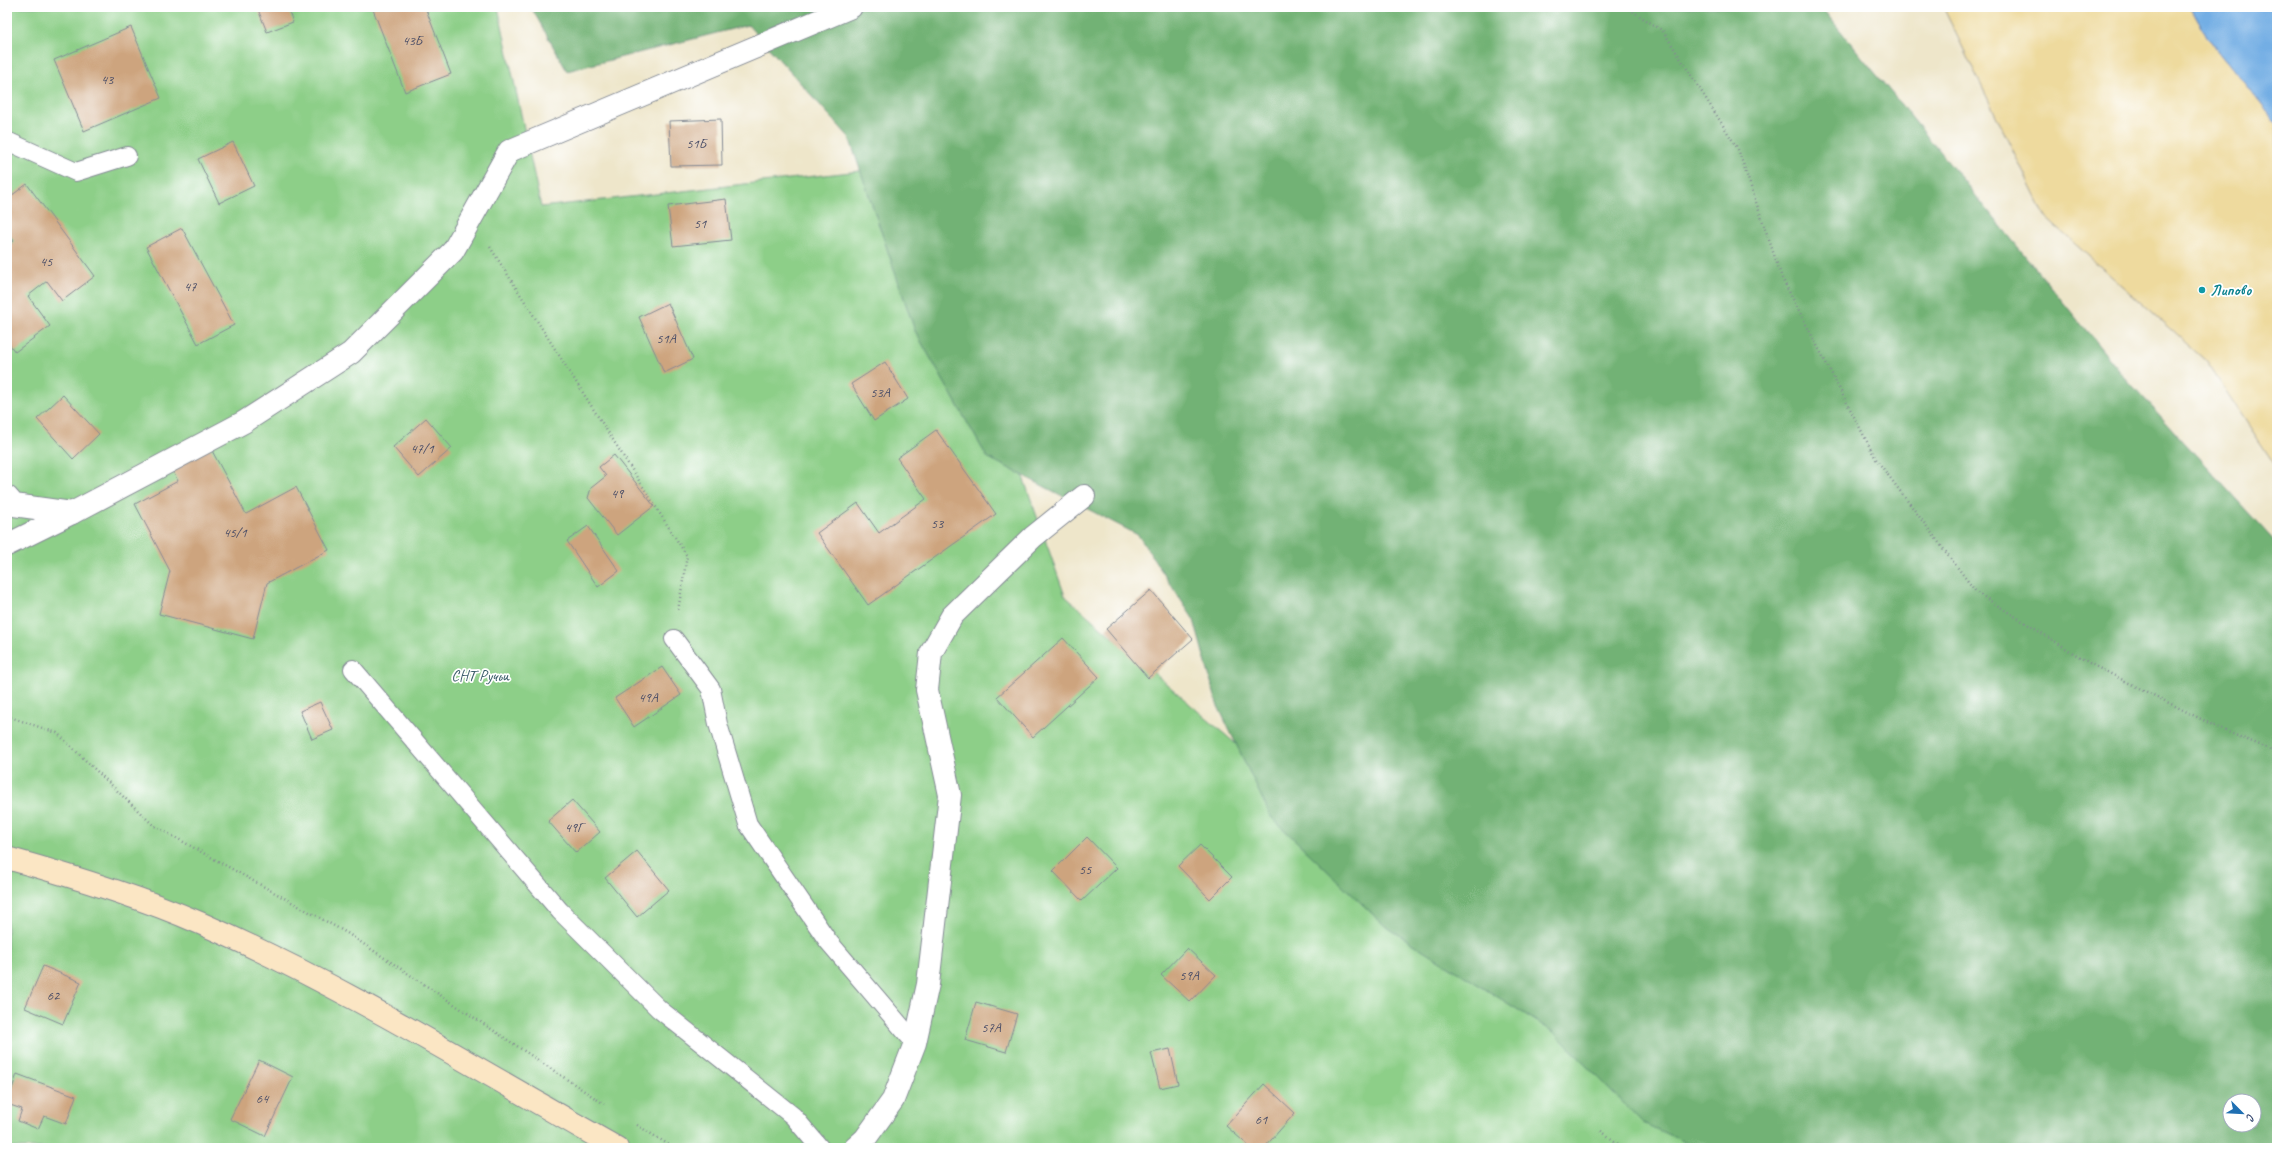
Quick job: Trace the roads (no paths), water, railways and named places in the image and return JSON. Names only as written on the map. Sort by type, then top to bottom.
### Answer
[{"type":"main road","points":[[7,858],[87,880],[200,923],[288,965],[379,1013],[617,1148]]},
{"type":"street","points":[[7,545],[72,513],[244,422],[351,353],[453,251],[509,151],[851,7]]},
{"type":"street","points":[[855,1148],[865,1139],[893,1100],[915,1043],[928,984],[950,795],[927,690],[931,653],[952,616],[1033,537],[1084,496]]},
{"type":"street","points":[[7,497],[14,505],[72,513]]},
{"type":"lane","points":[[7,141],[76,172],[127,156]]},
{"type":"lane","points":[[674,639],[711,689],[718,724],[748,824],[828,941],[915,1043]]},
{"type":"lane","points":[[353,669],[560,910],[659,1009],[793,1116],[820,1148]]},
{"type":"water","points":[[2191,7],[2277,7],[2277,124],[2208,38]]},
{"type":"place","name":"Липово","points":[[2202,290]]},
{"type":"park label","name":"СНТ Ручьи","points":[[480,676]]}]
